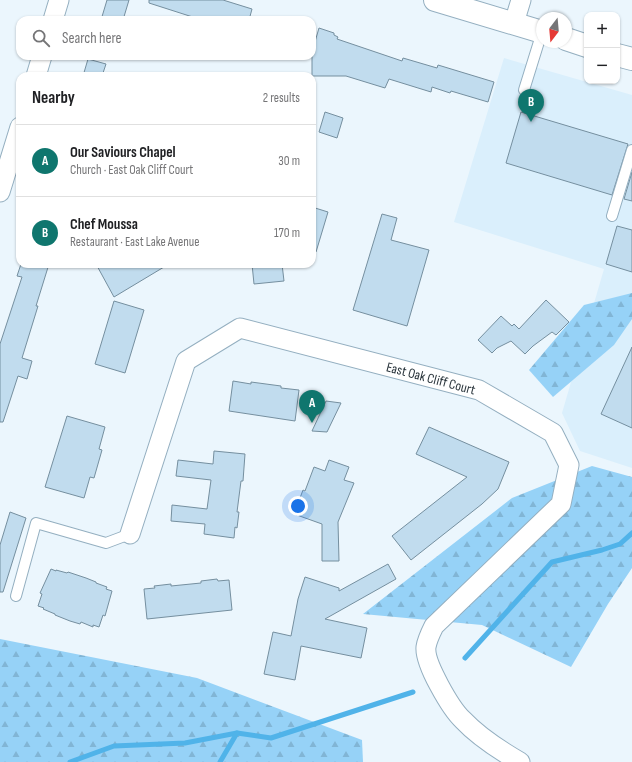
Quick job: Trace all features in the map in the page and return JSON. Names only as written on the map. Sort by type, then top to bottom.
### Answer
[{"type":"street","points":[[54,16],[59,0]]},
{"type":"street","points":[[436,0],[536,30]]},
{"type":"street","points":[[514,23],[521,0]]},
{"type":"street","points":[[572,41],[584,45]]},
{"type":"street","points":[[620,56],[632,59]]},
{"type":"street","points":[[37,72],[41,60]]},
{"type":"street","points":[[0,192],[16,140]]},
{"type":"street","name":"East Oak Cliff Court","points":[[130,534],[186,361],[240,328],[480,390],[553,433],[569,465],[561,504],[434,626],[426,646],[428,664],[440,687],[462,720],[503,752],[520,762]]},
{"type":"lane","points":[[524,90],[537,48]]},
{"type":"lane","points":[[612,216],[632,150]]},
{"type":"lane","points":[[16,596],[36,523],[106,543],[130,534]]},
{"type":"shaded area","points":[[504,58],[584,81],[584,84],[594,84],[632,95],[632,468],[580,451],[562,413],[604,269],[454,222]]},
{"type":"green space","points":[[632,293],[632,319],[614,345],[553,397],[529,370],[584,305]]},
{"type":"green space","points":[[592,466],[632,477],[632,568],[608,604],[571,667],[482,625],[363,614],[512,498]]},
{"type":"green space","points":[[0,639],[197,678],[362,740],[363,762],[0,762]]},
{"type":"building","points":[[107,0],[129,0],[124,16],[102,16]]},
{"type":"building","points":[[149,0],[223,0],[252,9],[250,16],[190,16],[149,3]]},
{"type":"building","points":[[319,28],[334,33],[334,35],[338,37],[337,39],[402,61],[403,58],[437,68],[438,65],[494,82],[488,102],[432,87],[431,92],[389,79],[385,88],[346,76],[316,76],[316,72],[312,72],[312,60],[316,60],[316,38]]},
{"type":"building","points":[[88,60],[106,64],[103,72],[84,72]]},
{"type":"building","points":[[325,112],[343,118],[337,138],[319,132]]},
{"type":"building","points":[[521,112],[628,144],[612,195],[506,163]]},
{"type":"building","points":[[632,172],[632,201],[624,199]]},
{"type":"building","points":[[316,208],[328,212],[316,252]]},
{"type":"building","points":[[382,214],[397,218],[391,240],[429,250],[407,326],[353,310]]},
{"type":"building","points":[[617,226],[632,230],[632,272],[606,264]]},
{"type":"building","points":[[20,268],[48,268],[22,358],[32,361],[27,379],[18,376],[3,422],[0,422],[0,344],[22,277],[17,276]]},
{"type":"building","points":[[98,268],[162,268],[114,297]]},
{"type":"building","points":[[252,268],[282,268],[284,281],[254,284]]},
{"type":"building","points":[[546,300],[569,322],[556,335],[552,332],[525,354],[511,341],[497,348],[492,353],[478,340],[501,316],[512,326],[514,324],[519,329]]},
{"type":"building","points":[[114,301],[144,310],[125,373],[95,364]]},
{"type":"building","points":[[632,347],[632,428],[601,414]]},
{"type":"building","points":[[233,381],[281,386],[281,388],[299,390],[295,421],[229,411]]},
{"type":"building","points":[[326,401],[341,403],[327,432],[312,431]]},
{"type":"building","points":[[67,416],[105,427],[99,449],[102,450],[94,478],[90,477],[84,498],[45,487]]},
{"type":"building","points":[[429,427],[509,462],[498,489],[482,504],[411,560],[392,536],[467,477],[416,454]]},
{"type":"building","points":[[214,451],[245,454],[243,481],[241,481],[237,512],[239,512],[237,528],[235,527],[234,538],[204,534],[205,524],[171,521],[172,505],[207,509],[211,480],[176,476],[178,460],[213,464]]},
{"type":"building","points":[[329,460],[349,467],[344,480],[354,483],[338,522],[339,561],[322,561],[322,524],[294,514],[314,467],[325,471]]},
{"type":"building","points":[[10,512],[26,518],[3,592],[0,592],[0,545]]},
{"type":"building","points":[[388,564],[396,579],[325,619],[367,628],[361,658],[301,646],[295,680],[264,674],[273,632],[291,636],[298,599],[305,577],[339,588],[339,591]]},
{"type":"building","points":[[51,569],[68,572],[86,578],[107,587],[106,589],[112,591],[105,616],[103,615],[99,627],[93,625],[93,627],[81,622],[80,624],[70,621],[38,606],[42,594],[40,593]]},
{"type":"building","points":[[217,579],[218,581],[229,580],[232,610],[147,619],[144,589],[171,584],[171,586],[201,583],[201,581]]},
{"type":"waterway","points":[[465,658],[552,562],[620,544],[632,533]]},
{"type":"waterway","points":[[70,762],[114,746],[185,743],[237,733],[271,738],[413,692]]},
{"type":"waterway","points":[[220,762],[237,733]]},
{"type":"place","name":"Chef Moussa","points":[[531,122]]},
{"type":"place","name":"Our Saviours Chapel","points":[[312,423]]}]
